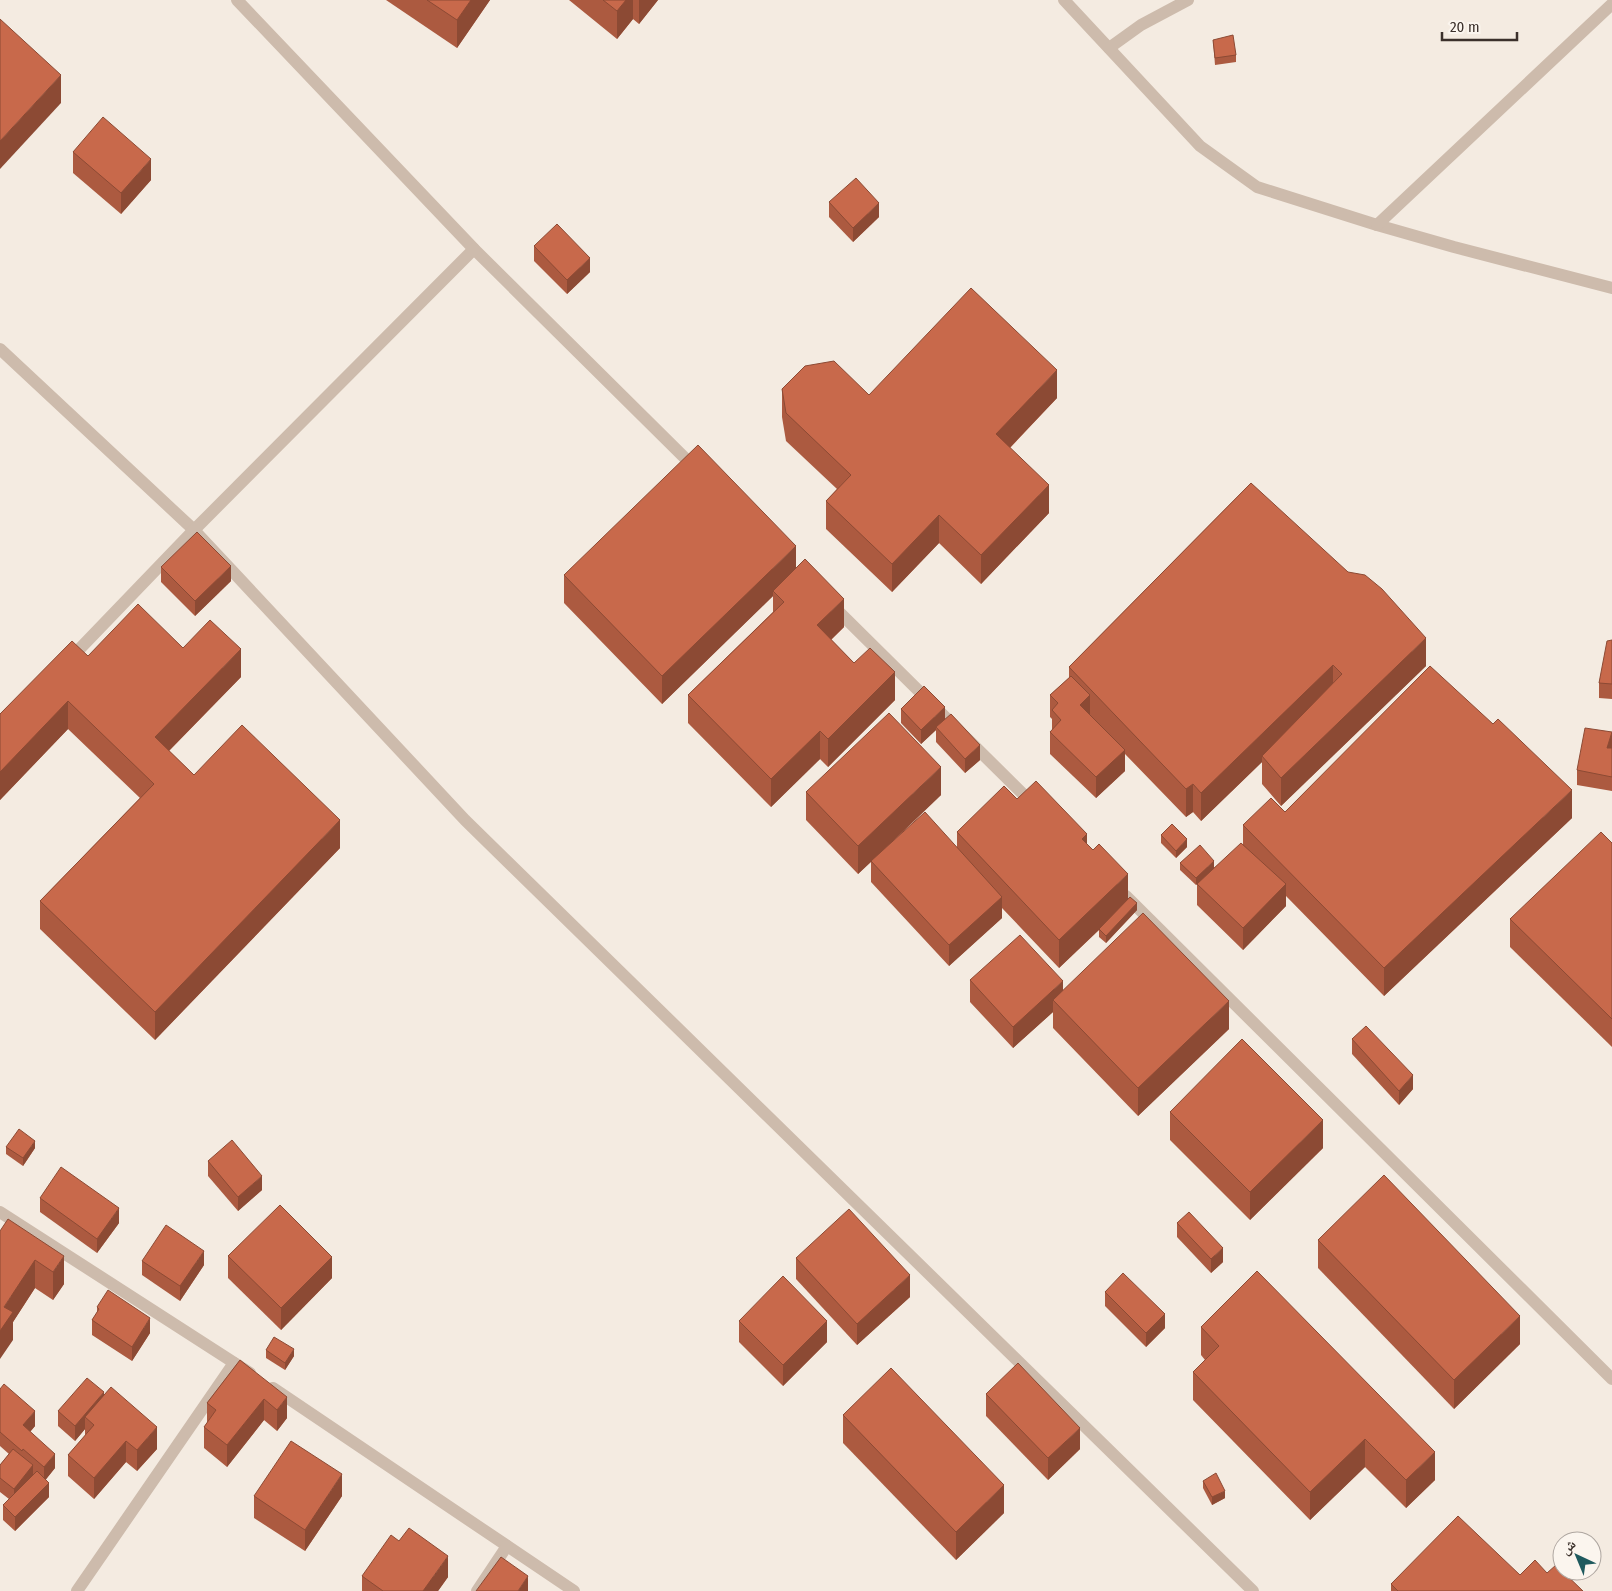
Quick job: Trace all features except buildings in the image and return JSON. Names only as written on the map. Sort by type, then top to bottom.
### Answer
[{"type":"street","points":[[237,0],[474,249],[707,481]]},
{"type":"street","points":[[1064,0],[1200,146],[1257,188],[1454,247],[1612,288]]},
{"type":"street","points":[[1109,48],[1141,25],[1188,0]]},
{"type":"street","points":[[1377,225],[1612,4]]},
{"type":"street","points":[[62,666],[194,530],[474,249]]},
{"type":"street","points":[[0,349],[194,530],[465,820],[1253,1591]]},
{"type":"street","points":[[820,593],[1040,811]]},
{"type":"street","points":[[1117,888],[1612,1379]]},
{"type":"street","points":[[0,1212],[234,1363],[574,1591]]},
{"type":"street","points":[[77,1591],[234,1363]]},
{"type":"street","points":[[477,1591],[508,1546]]}]
